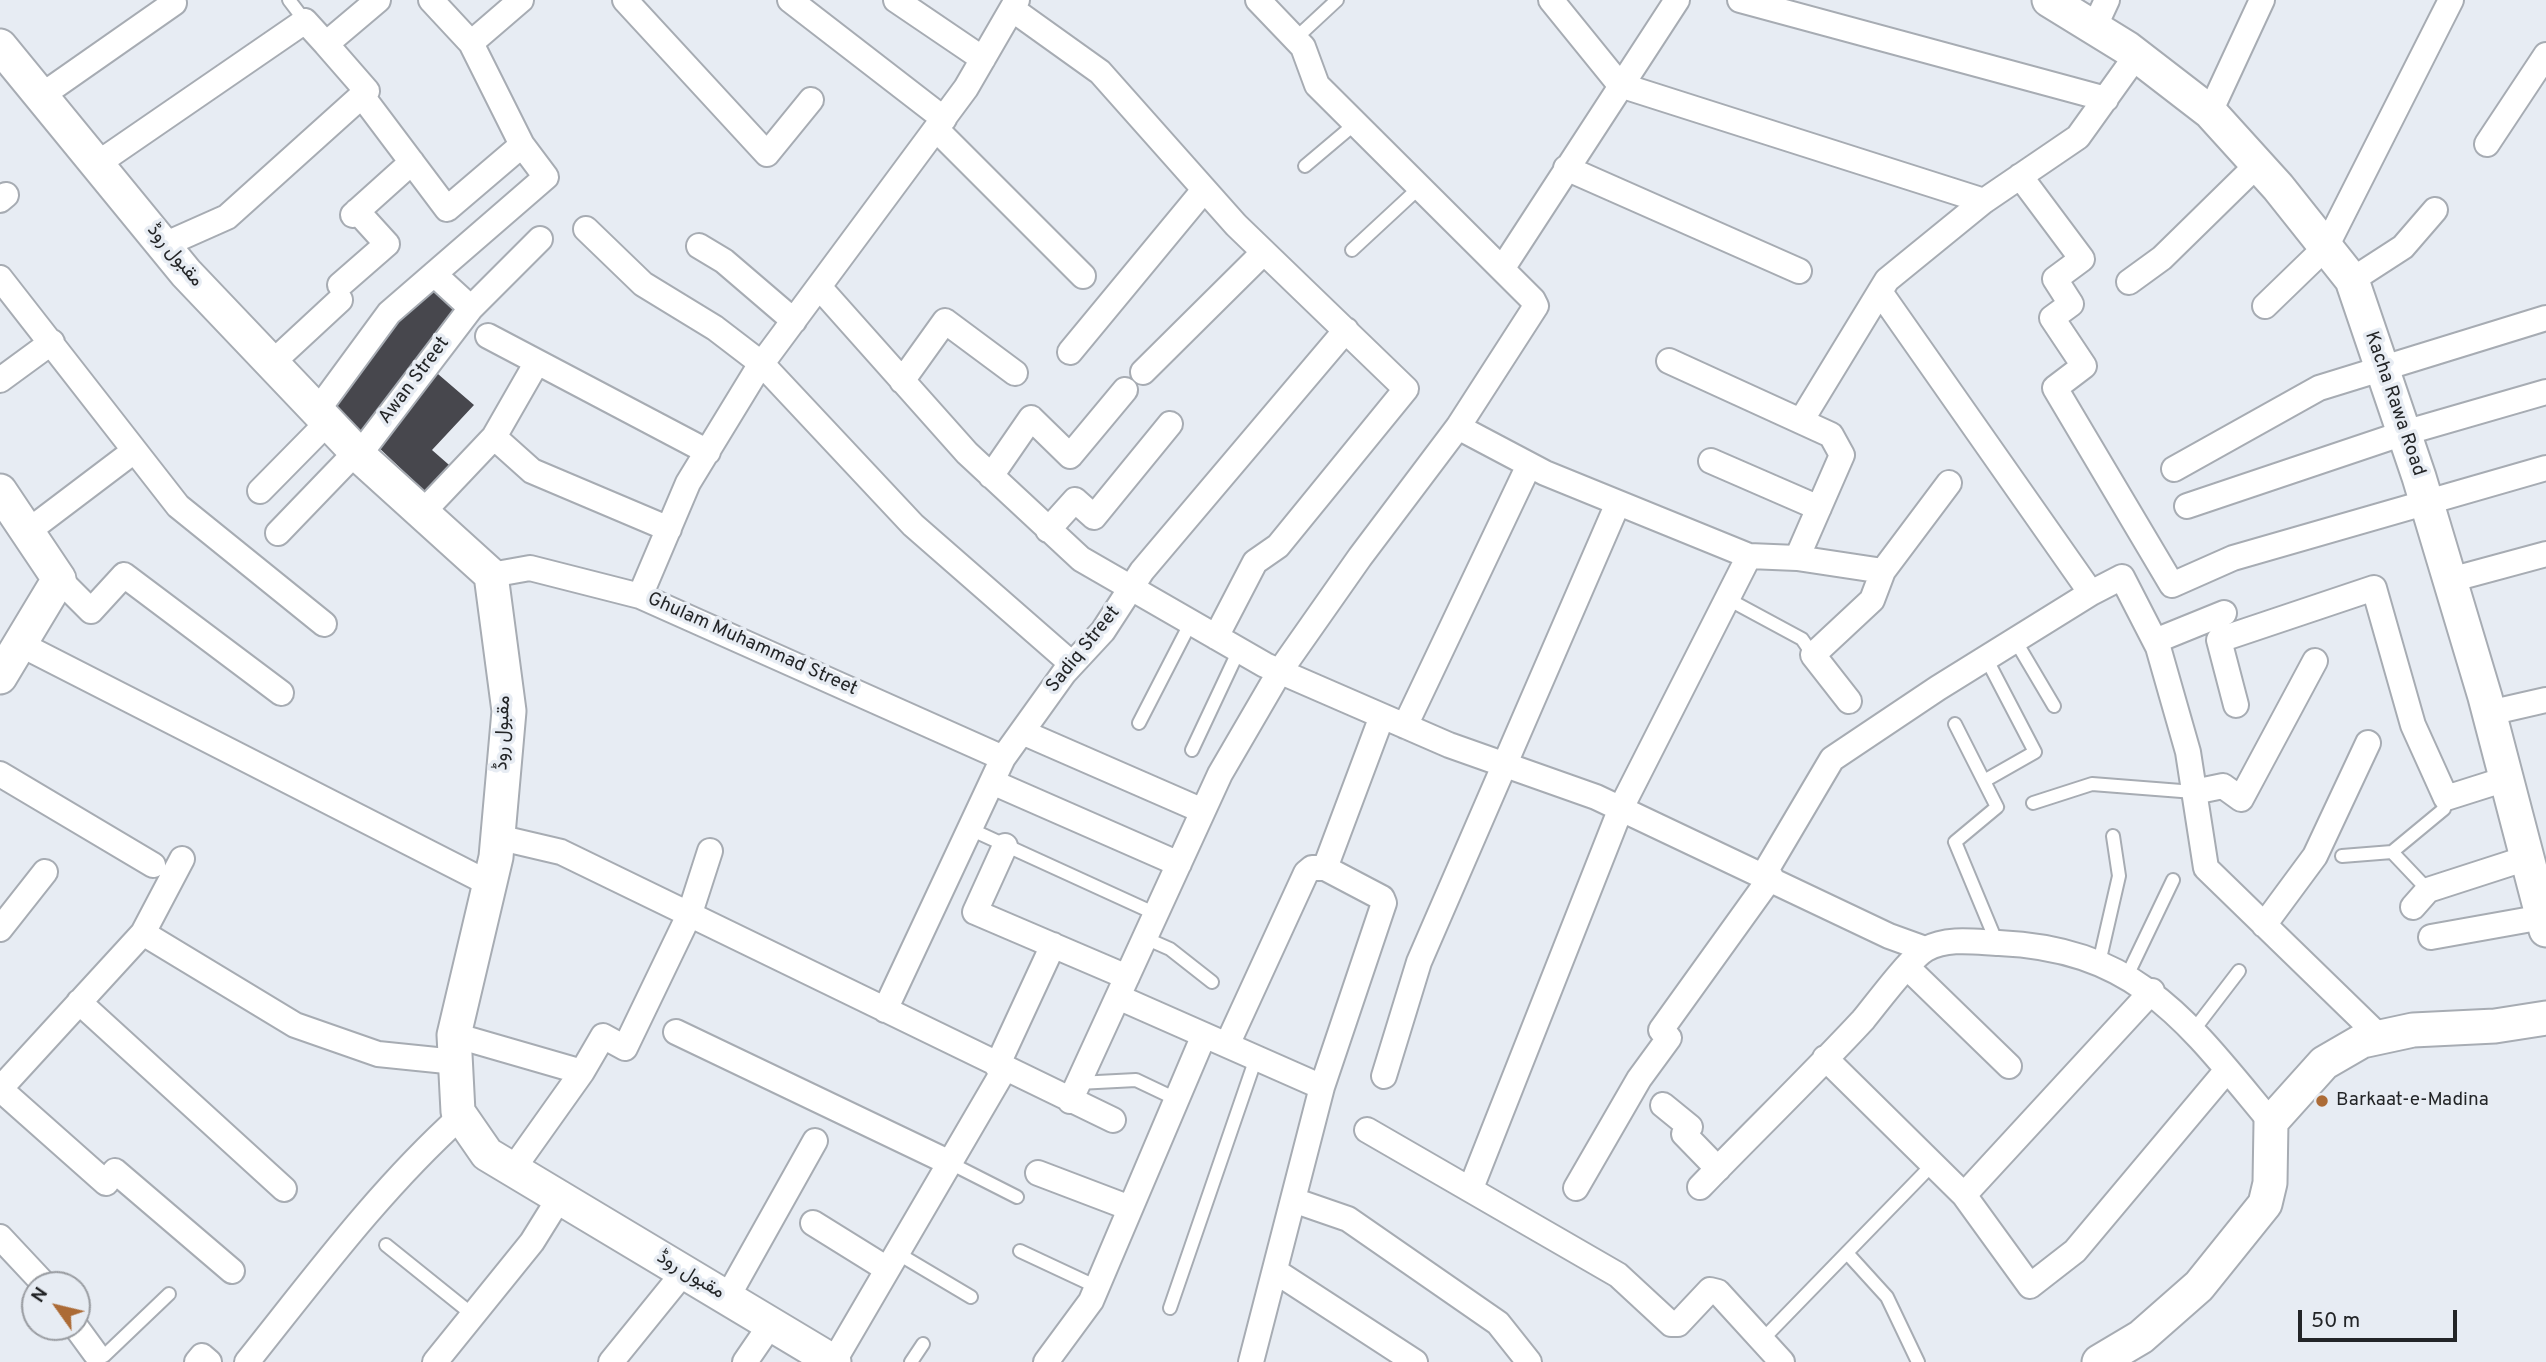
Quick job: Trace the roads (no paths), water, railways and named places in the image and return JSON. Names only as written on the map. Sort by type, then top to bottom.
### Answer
[{"type":"street","points":[[326,44],[378,0]]},
{"type":"street","points":[[260,492],[323,416],[389,313],[546,177],[522,145],[471,43],[431,0]]},
{"type":"street","points":[[471,43],[521,0]]},
{"type":"street","points":[[625,0],[767,154],[811,100]]},
{"type":"street","points":[[790,0],[940,124],[1083,276]]},
{"type":"street","points":[[896,0],[983,60]]},
{"type":"street","points":[[1074,1092],[1220,774],[1280,671],[1360,557],[1458,428],[1536,306],[1502,268],[1317,85],[1303,47],[1258,0]]},
{"type":"street","points":[[1551,0],[1620,85],[1984,201]]},
{"type":"street","points":[[1502,268],[1676,0]]},
{"type":"street","points":[[1740,0],[2106,99]]},
{"type":"street","name":"Kacha Rawa Road","points":[[2049,0],[2101,14],[2136,55],[2210,112],[2258,164],[2352,280],[2427,502],[2450,579],[2489,713],[2544,923]]},
{"type":"street","points":[[2210,112],[2262,0]]},
{"type":"street","points":[[2264,306],[2326,247],[2451,0]]},
{"type":"street","points":[[41,96],[174,3]]},
{"type":"street","points":[[640,596],[688,484],[762,364],[940,124],[983,60],[1015,4],[1100,72],[1204,190],[1264,252],[1405,386],[1405,392],[1278,546],[1255,562],[1216,637]]},
{"type":"street","points":[[97,164],[305,21],[367,91],[227,217],[164,245]]},
{"type":"street","name":"مقبول روڈ","points":[[0,46],[164,245],[272,363],[358,454],[491,575],[509,711],[497,838],[455,1049],[458,1112],[487,1154],[834,1362]]},
{"type":"street","points":[[1801,421],[1887,280],[1984,201],[2078,136],[2136,55]]},
{"type":"street","points":[[2487,144],[2546,55]]},
{"type":"street","points":[[362,96],[447,209],[522,145]]},
{"type":"street","points":[[272,363],[387,244],[355,213],[412,162]]},
{"type":"street","points":[[2129,282],[2162,258],[2258,164]]},
{"type":"street","points":[[1566,168],[1799,271]]},
{"type":"street","points":[[2020,176],[2082,259],[2055,279],[2071,304],[2052,318],[2084,366],[2056,387],[2170,584],[2233,558],[2546,468]]},
{"type":"street","points":[[1070,352],[1204,190]]},
{"type":"street","points":[[2352,280],[2403,247],[2435,210]]},
{"type":"street","points":[[586,229],[643,284],[715,328],[762,364],[913,525],[1072,664]]},
{"type":"street","name":"Awan Street","points":[[278,533],[358,454],[471,308],[540,239]]},
{"type":"street","points":[[699,246],[724,261],[794,321]]},
{"type":"street","points":[[1143,372],[1264,252]]},
{"type":"street","points":[[434,274],[471,308]]},
{"type":"street","points":[[0,278],[178,506],[324,624]]},
{"type":"street","points":[[820,288],[991,476],[1081,559],[1280,671],[1405,726],[1621,808],[1889,936],[1925,949]]},
{"type":"street","points":[[1880,292],[2091,593]]},
{"type":"street","points":[[2174,469],[2319,388],[2546,318]]},
{"type":"street","points":[[902,380],[945,321],[1015,373]]},
{"type":"street","name":"Sadiq Street","points":[[886,1010],[1003,758],[1072,664],[1103,631],[1142,571],[1346,330]]},
{"type":"street","points":[[488,336],[708,452]]},
{"type":"street","points":[[0,380],[52,342]]},
{"type":"street","points":[[1669,360],[1831,435],[1842,455],[1797,558]]},
{"type":"street","points":[[422,513],[494,437],[537,362]]},
{"type":"street","points":[[991,476],[1031,418],[1070,456],[1125,390]]},
{"type":"street","points":[[2187,506],[2404,433],[2546,392]]},
{"type":"street","points":[[1048,530],[1076,500],[1094,517],[1170,424]]},
{"type":"street","points":[[1458,428],[1529,465],[1748,556],[1797,558],[1883,571]]},
{"type":"street","points":[[494,437],[533,471],[669,528]]},
{"type":"street","points":[[27,532],[134,451]]},
{"type":"street","points":[[1711,461],[1819,508]]},
{"type":"street","points":[[1405,726],[1529,465]]},
{"type":"street","points":[[1849,701],[1813,655],[1871,600],[1883,571],[1949,483]]},
{"type":"street","points":[[0,491],[59,579],[91,611],[124,575],[281,694]]},
{"type":"street","points":[[1384,1076],[1419,962],[1618,503]]},
{"type":"street","points":[[2450,579],[2546,554]]},
{"type":"street","points":[[1471,1188],[1621,808],[1748,556]]},
{"type":"street","name":"Ghulam Muhammad Street","points":[[491,575],[530,568],[640,596],[1003,758]]},
{"type":"street","points":[[1576,1188],[1639,1079],[1669,1038],[1661,1030],[1767,876],[1832,759],[1986,657],[2091,593],[2123,578],[2155,641],[2188,752],[2206,868],[2379,1037]]},
{"type":"street","points":[[0,677],[59,579]]},
{"type":"street","points":[[2236,705],[2219,640],[2374,588],[2413,725],[2446,798],[2507,779]]},
{"type":"street","points":[[2155,641],[2224,614]]},
{"type":"street","points":[[20,644],[489,884]]},
{"type":"street","points":[[2194,792],[2223,786],[2241,799],[2315,661]]},
{"type":"street","points":[[2489,713],[2546,700]]},
{"type":"street","points":[[1325,868],[1382,716]]},
{"type":"street","points":[[1022,732],[1203,811]]},
{"type":"street","points":[[2264,925],[2315,856],[2368,743]]},
{"type":"street","points":[[0,774],[153,865]]},
{"type":"street","points":[[992,782],[1179,864]]},
{"type":"street","points":[[497,838],[561,852],[690,913],[1000,1068],[1074,1092],[1113,1120]]},
{"type":"street","points":[[1005,846],[975,912],[1053,945],[1204,1035],[1321,1087]]},
{"type":"street","points":[[513,1169],[582,1072],[603,1036],[625,1048],[690,913],[710,851]]},
{"type":"street","points":[[2420,899],[2527,858]]},
{"type":"street","points":[[182,859],[143,933],[0,1089],[106,1183],[115,1171],[232,1271]]},
{"type":"street","points":[[1227,1045],[1306,873],[1312,868],[1325,868],[1382,898],[1384,903],[1321,1087],[1251,1362]]},
{"type":"street","points":[[0,929],[45,872]]},
{"type":"street","points":[[2431,937],[2544,923]]},
{"type":"street","points":[[143,933],[295,1026],[378,1055],[455,1049],[582,1072]]},
{"type":"street","points":[[1700,1187],[1825,1058],[1925,949],[1955,940],[2025,944],[2099,963],[2152,991],[2193,1031],[2271,1122]]},
{"type":"street","points":[[834,1362],[950,1163],[1000,1068],[1053,945]]},
{"type":"street","points":[[1908,968],[2009,1066]]},
{"type":"street","points":[[1965,1195],[2152,991]]},
{"type":"street","points":[[79,1002],[284,1189]]},
{"type":"street","points":[[2099,1362],[2141,1337],[2199,1286],[2264,1203],[2270,1183],[2271,1122],[2324,1063],[2362,1041],[2413,1030],[2495,1026],[2546,1018]]},
{"type":"street","points":[[676,1032],[950,1163]]},
{"type":"street","points":[[1049,1361],[1091,1301],[1204,1035]]},
{"type":"street","points":[[1825,1058],[1965,1195],[2030,1286],[2075,1251],[2227,1070]]},
{"type":"street","points":[[1662,1105],[1690,1127],[1684,1134],[1718,1169]]},
{"type":"street","points":[[247,1362],[377,1200],[417,1155],[461,1116]]},
{"type":"street","points":[[1367,1130],[1618,1275],[1671,1324],[1678,1324],[1710,1290],[1714,1290],[1782,1362]]},
{"type":"street","points":[[727,1298],[815,1141]]},
{"type":"street","points":[[1038,1173],[1130,1208]]},
{"type":"street","points":[[435,1362],[532,1242],[560,1197]]},
{"type":"street","points":[[1293,1200],[1348,1219],[1360,1227],[1498,1323],[1529,1362]]},
{"type":"street","points":[[813,1223],[892,1261]]},
{"type":"street","points":[[0,1237],[32,1271]]},
{"type":"street","points":[[1275,1271],[1415,1362]]},
{"type":"street","points":[[611,1362],[684,1272]]},
{"type":"street","points":[[745,1362],[771,1324]]},
{"type":"street","points":[[86,1341],[95,1353]]},
{"type":"street","points":[[197,1362],[202,1356],[209,1362]]},
{"type":"lane","points":[[289,0],[305,21]]},
{"type":"lane","points":[[1295,39],[1337,0]]},
{"type":"lane","points":[[1306,166],[1356,123]]},
{"type":"lane","points":[[1352,250],[1420,187]]},
{"type":"lane","points":[[1726,598],[1802,639],[1813,655]]},
{"type":"lane","points":[[1139,723],[1191,622]]},
{"type":"lane","points":[[2015,640],[2054,706]]},
{"type":"lane","points":[[1192,750],[1239,650]]},
{"type":"lane","points":[[1983,780],[2035,752],[1986,657]]},
{"type":"lane","points":[[1955,724],[1997,807],[1955,842],[1997,943]]},
{"type":"lane","points":[[2033,803],[2092,784],[2194,792]]},
{"type":"lane","points":[[2342,856],[2392,852],[2444,809],[2446,798]]},
{"type":"lane","points":[[970,829],[1156,914]]},
{"type":"lane","points":[[2099,963],[2119,876],[2113,836]]},
{"type":"lane","points":[[2392,852],[2420,899]]},
{"type":"lane","points":[[2126,978],[2173,880]]},
{"type":"lane","points":[[1145,938],[1170,949],[1212,982]]},
{"type":"lane","points":[[2193,1031],[2239,971]]},
{"type":"lane","points":[[1170,1308],[1256,1058]]},
{"type":"lane","points":[[1074,1092],[1136,1080],[1176,1099]]},
{"type":"lane","points":[[950,1163],[1017,1197]]},
{"type":"lane","points":[[1762,1340],[1933,1164]]},
{"type":"lane","points":[[386,1245],[473,1315]]},
{"type":"lane","points":[[1020,1251],[1097,1287]]},
{"type":"lane","points":[[1847,1253],[1887,1297],[1917,1362]]},
{"type":"lane","points":[[892,1261],[971,1297]]},
{"type":"lane","points":[[95,1353],[104,1356],[169,1294]]},
{"type":"lane","points":[[911,1362],[923,1344]]},
{"type":"place","name":"Barkaat-e-Madina","points":[[2322,1101]]}]
